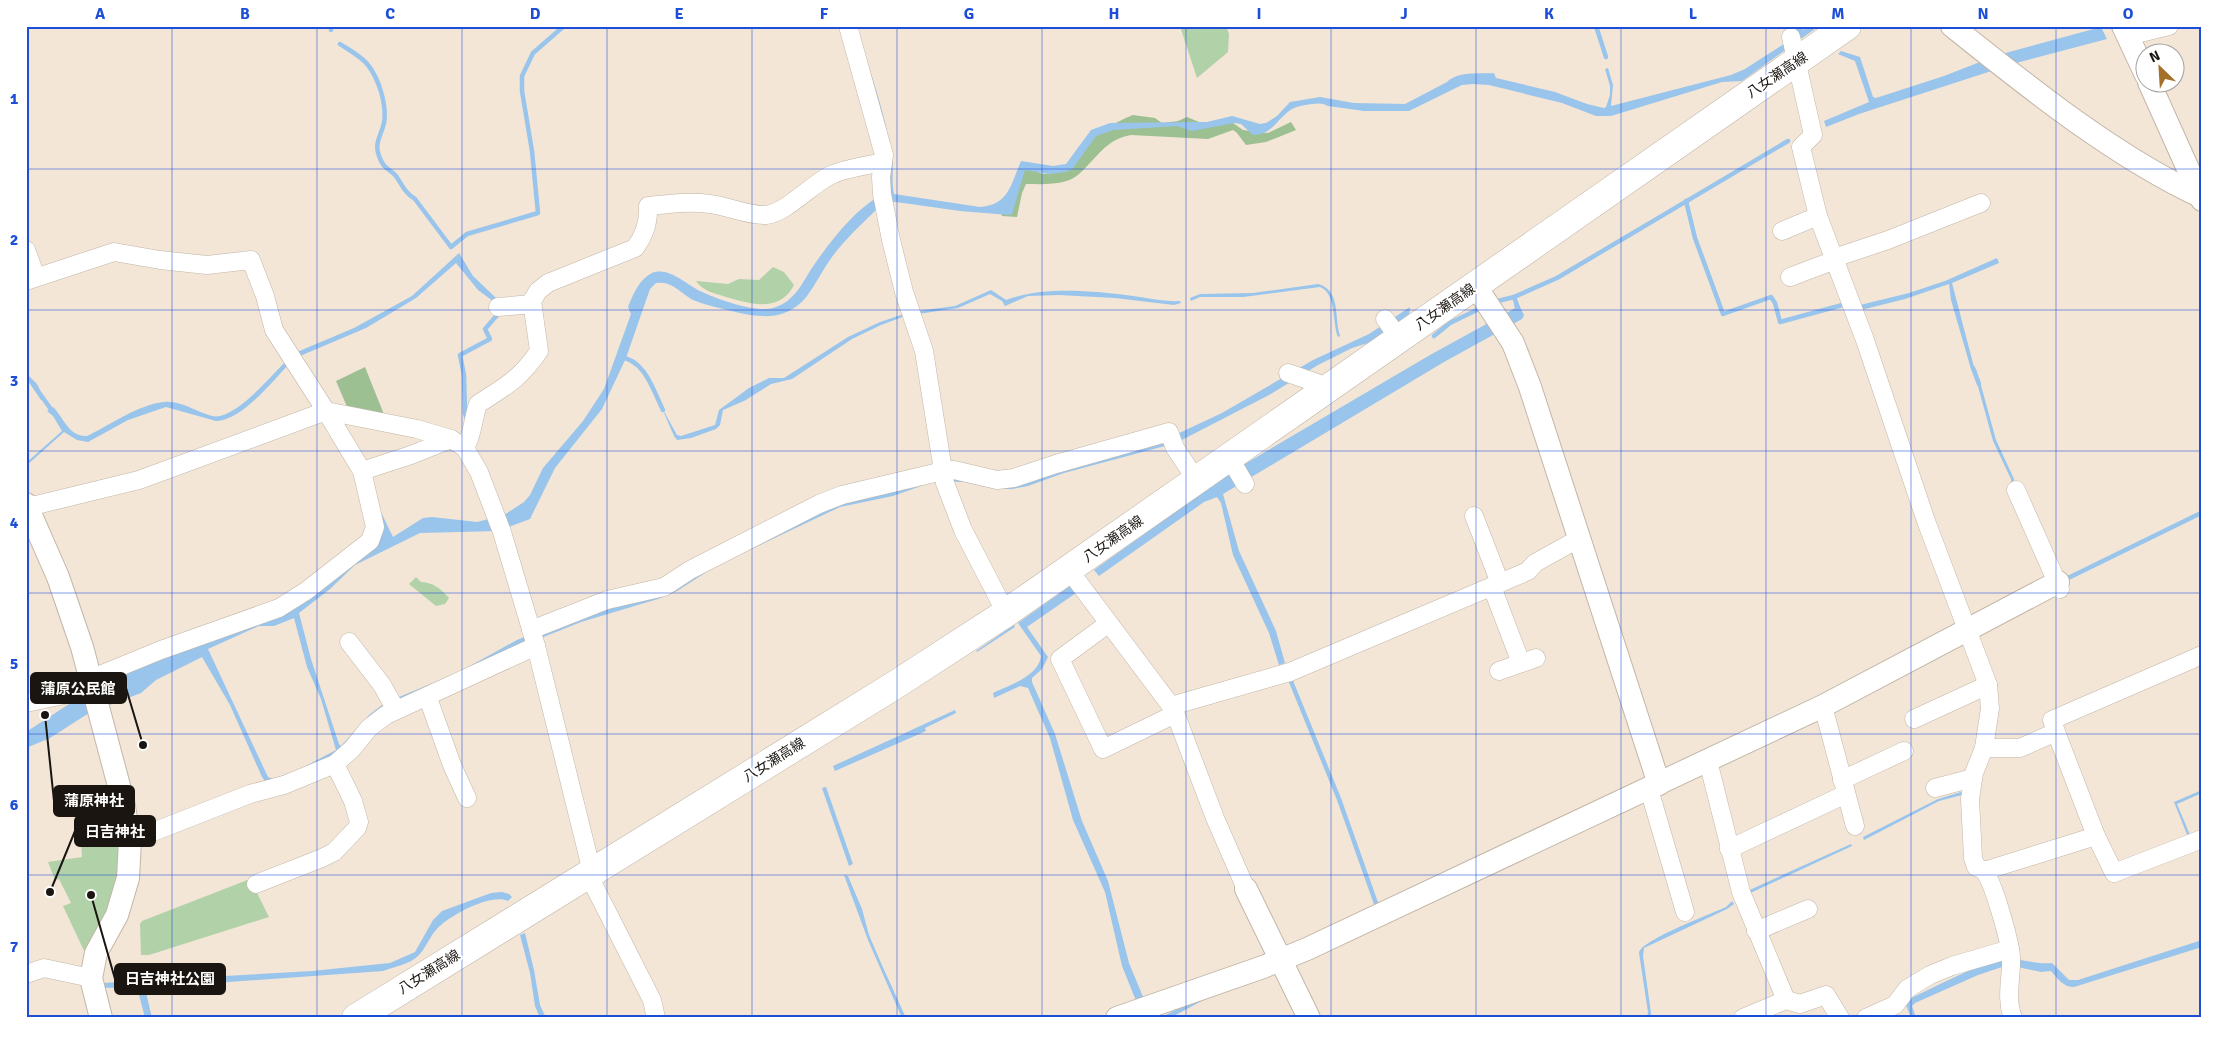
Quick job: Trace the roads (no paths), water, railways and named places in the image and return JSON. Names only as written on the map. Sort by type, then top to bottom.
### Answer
[{"type":"main road","name":"八女瀬高線","points":[[356,1018],[895,686],[1006,613],[1480,292],[1794,48],[1847,26]]},
{"type":"street","points":[[848,26],[884,155],[883,199],[904,292],[924,351],[944,476],[963,530],[1006,613]]},
{"type":"street","points":[[1952,26],[2099,137],[2171,182],[2201,198]]},
{"type":"street","points":[[2136,54],[2125,31],[2169,26]]},
{"type":"street","points":[[1794,48],[1813,135],[1801,147],[1818,216],[1865,340],[1926,521],[1988,685],[1990,708],[1984,748],[1973,778],[1970,799],[1973,858],[1976,866],[1984,871],[2002,912],[2011,958],[2008,998],[2013,1018]]},
{"type":"street","points":[[2153,92],[2201,198]]},
{"type":"street","points":[[362,471],[471,438],[473,417],[478,404],[515,381],[527,370],[539,351],[532,304],[538,291],[548,283],[635,248],[644,237],[649,215],[648,206],[680,203],[710,204],[753,214],[768,215],[788,206],[809,188],[832,175],[883,162]]},
{"type":"street","points":[[1790,277],[1981,203]]},
{"type":"street","points":[[1782,231],[1818,216]]},
{"type":"street","points":[[26,250],[31,279],[114,252],[207,265],[232,264],[251,260],[265,296],[274,330],[362,471],[375,527],[370,541],[306,591],[279,608],[161,650],[78,692],[26,702]]},
{"type":"street","points":[[1480,292],[1513,343],[1530,387],[1580,538],[1654,786],[1685,912]]},
{"type":"street","points":[[498,307],[532,304]]},
{"type":"street","points":[[1292,375],[1317,383]]},
{"type":"street","points":[[101,1018],[92,985],[96,953],[117,915],[128,878],[130,841],[123,801],[82,647],[58,577],[27,506],[140,480],[326,411],[380,421],[458,443],[479,472],[497,517],[533,637],[590,873],[652,1000],[656,1018]]},
{"type":"street","points":[[130,841],[250,794],[284,785],[335,764],[352,749],[369,728],[386,715],[430,694],[533,637],[607,600],[664,587],[690,570],[819,504],[842,495],[944,476],[954,470],[997,480],[1014,478],[1169,432],[1191,472]]},
{"type":"street","points":[[1235,467],[1245,484]]},
{"type":"street","points":[[1135,1011],[1280,960],[1823,706],[1968,629],[2059,585],[2016,490]]},
{"type":"street","points":[[1474,516],[1496,585],[1529,661],[1499,671]]},
{"type":"street","points":[[1108,623],[1060,659],[1103,749],[1169,716],[1173,708],[1290,672],[1528,571],[1535,564],[1580,538]]},
{"type":"street","points":[[1069,570],[1173,708],[1215,818],[1246,888],[1309,1018]]},
{"type":"street","points":[[349,642],[382,685],[396,710]]},
{"type":"street","points":[[2202,656],[2052,720],[2096,836],[2114,873],[2202,839]]},
{"type":"street","points":[[1914,719],[1988,685]]},
{"type":"street","points":[[430,694],[430,701],[452,765],[467,798]]},
{"type":"street","points":[[1823,706],[1855,826]]},
{"type":"street","points":[[1984,748],[2020,748],[2056,732]]},
{"type":"street","points":[[1729,849],[1844,787],[1904,751]]},
{"type":"street","points":[[1708,761],[1741,892],[1786,1000]]},
{"type":"street","points":[[256,884],[334,852],[357,828],[358,822],[353,801],[335,764]]},
{"type":"street","points":[[1934,788],[1973,778]]},
{"type":"street","points":[[1984,871],[2096,836]]},
{"type":"street","points":[[1756,931],[1808,909]]},
{"type":"street","points":[[1866,1018],[1898,1011],[1907,989],[1930,975],[1952,966],[2011,958]]},
{"type":"street","points":[[26,974],[44,968],[92,985]]},
{"type":"street","points":[[1743,1018],[1786,1000],[1800,1004],[1826,995],[1840,1018]]},
{"type":"water","points":[[1791,26],[1801,26],[1803,30],[1810,26],[1819,26],[1742,81],[1722,82],[1611,116],[1596,116],[1562,103],[1489,85],[1473,84],[1462,85],[1409,111],[1364,111],[1318,103],[1302,106],[1292,109],[1265,132],[1253,135],[1241,124],[1234,123],[1192,131],[1177,126],[1113,130],[1096,136],[1073,168],[1066,172],[1049,174],[1025,170],[1012,214],[1009,215],[960,211],[896,202],[889,202],[879,207],[837,250],[807,296],[798,306],[776,315],[752,315],[715,307],[693,300],[672,286],[656,283],[650,289],[626,358],[602,409],[555,468],[530,519],[498,531],[420,533],[355,565],[330,589],[299,613],[311,659],[339,744],[341,746],[369,715],[382,705],[384,708],[341,754],[267,784],[262,777],[230,705],[202,657],[156,680],[141,693],[89,713],[50,738],[26,748],[26,732],[106,680],[292,605],[365,549],[378,506],[393,537],[423,518],[432,517],[477,522],[504,515],[524,502],[530,495],[543,468],[583,421],[604,389],[631,314],[628,307],[640,283],[652,273],[658,271],[671,274],[707,294],[756,309],[773,308],[781,305],[794,295],[838,233],[865,206],[885,193],[859,37],[886,125],[892,156],[894,194],[980,207],[990,205],[1003,198],[1008,192],[1021,161],[1053,166],[1066,164],[1091,130],[1110,123],[1207,122],[1232,116],[1260,124],[1266,123],[1277,116],[1290,102],[1320,97],[1354,103],[1405,104],[1452,78],[1475,73],[1494,73],[1496,78],[1555,92],[1604,108],[1610,95],[1610,86],[1605,69],[1608,68],[1613,85],[1611,106],[1731,75],[1745,69],[1793,38]],"holes":[[[294,618],[307,667],[321,699],[336,750],[298,770],[273,779],[268,777],[208,649],[259,626],[274,626]]]},
{"type":"water","points":[[2101,27],[2107,39],[2016,63],[1859,114],[1826,127],[1824,121],[1869,102],[1855,61],[1838,54],[1841,51],[1860,57],[1873,97],[1876,98],[1944,76],[1998,55]]},
{"type":"water","points":[[459,253],[473,276],[496,298],[493,301],[478,290],[456,263],[416,298],[366,328],[300,356],[297,352],[354,328],[412,296]]},
{"type":"water","points":[[1997,258],[1999,263],[1952,283],[1974,367],[1977,371],[1975,372],[1971,369],[1951,300],[1949,284],[1905,299],[1861,310],[1860,305],[1909,293],[1945,281]]},
{"type":"water","points":[[1318,284],[1325,287],[1333,298],[1340,336],[1338,337],[1332,302],[1320,287],[1243,297],[1200,297],[1191,301],[1190,298],[1200,294],[1253,293]]},
{"type":"water","points":[[991,290],[1006,300],[1052,291],[1085,291],[1180,301],[1181,303],[1174,305],[1115,298],[1059,295],[1028,296],[1005,306],[1002,301],[990,294],[958,308],[918,314],[917,311],[955,306]]},
{"type":"water","points":[[1518,303],[1524,315],[1522,319],[1444,362],[1223,494],[1239,551],[1276,631],[1285,663],[1279,665],[1269,633],[1233,555],[1221,503],[1217,497],[1204,502],[1099,576],[1094,570],[1231,472],[1430,355],[1510,311]]},
{"type":"water","points":[[1410,307],[1409,316],[1368,343],[1352,348],[1318,365],[1269,395],[1176,443],[1064,473],[1028,486],[1012,489],[995,489],[964,482],[935,481],[893,496],[840,507],[716,566],[677,591],[658,599],[581,622],[541,638],[402,703],[399,697],[459,672],[517,640],[592,610],[818,509],[937,475],[1014,482],[1175,435],[1222,413],[1313,360],[1369,334]]},
{"type":"water","points":[[907,313],[908,315],[852,339],[792,379],[771,384],[744,401],[723,410],[720,425],[716,429],[691,438],[677,440],[674,436],[661,406],[677,435],[681,436],[715,425],[719,410],[749,388],[769,378],[784,378],[848,337],[880,322]]},
{"type":"water","points":[[286,361],[289,364],[256,399],[226,419],[216,421],[166,407],[128,420],[88,442],[77,440],[64,432],[26,466],[26,463],[62,431],[53,416],[47,411],[53,407],[71,430],[87,436],[134,411],[164,402],[182,404],[212,416],[221,416],[231,412],[252,396]]},
{"type":"water","points":[[26,373],[37,384],[44,398],[41,400],[26,378]]},
{"type":"water","points":[[1979,378],[1996,440],[2014,479],[2013,490],[2011,491],[2011,479],[1993,441],[1976,379]]},
{"type":"water","points":[[2202,510],[2202,515],[2063,583],[2061,579]]},
{"type":"water","points":[[1070,586],[1076,593],[1027,627],[1048,657],[1042,669],[1032,678],[1032,682],[1055,734],[1082,821],[1108,881],[1129,963],[1153,1018],[1143,1018],[1122,966],[1105,892],[1073,820],[1050,738],[1028,688],[1020,686],[994,698],[993,693],[1029,675],[1039,663],[1041,656],[1018,623]]},
{"type":"water","points":[[1014,625],[1015,627],[976,651]]},
{"type":"water","points":[[955,710],[956,713],[925,728],[926,731],[835,771],[833,766]]},
{"type":"water","points":[[826,787],[853,864],[849,866],[822,788]]},
{"type":"water","points":[[2202,790],[2202,793],[2177,804],[2190,835],[2188,837],[2174,802]]},
{"type":"water","points":[[1961,792],[1962,795],[1939,801],[1864,840],[1863,837],[1938,799]]},
{"type":"water","points":[[1851,844],[1852,846],[1744,896],[1743,893]]},
{"type":"water","points":[[844,875],[848,876],[862,909],[869,935],[906,1018],[902,1018],[868,940]]},
{"type":"water","points":[[502,892],[512,897],[508,901],[501,899],[481,903],[450,918],[436,930],[415,959],[383,971],[145,988],[152,1018],[145,1018],[137,987],[103,988],[103,983],[312,971],[390,963],[415,952],[433,920],[442,911],[491,893]]},
{"type":"water","points":[[1732,901],[1734,904],[1727,909],[1644,948],[1643,956],[1651,1013],[1650,1018],[1647,1018],[1648,1012],[1639,953],[1643,948],[1651,941],[1726,907]]},
{"type":"water","points":[[525,933],[540,1005],[546,1018],[540,1018],[535,1006],[530,973],[520,935]]},
{"type":"water","points":[[2202,940],[2202,947],[2074,987],[2070,987],[2058,980],[2051,971],[2041,972],[2008,965],[1978,975],[1915,1003],[1912,1006],[1916,1018],[1911,1018],[1906,1005],[1913,997],[1957,976],[1980,966],[2002,960],[2015,959],[2052,963],[2069,980],[2078,980]]},
{"type":"water","points":[[1226,988],[1170,1018],[1160,1018],[1212,991]]},
{"type":"waterway","points":[[340,44],[365,62],[379,85],[385,116],[377,147],[381,161],[415,199],[451,247],[467,234],[538,213],[532,151],[522,91],[522,76],[533,53],[564,26]]},
{"type":"waterway","points":[[1596,26],[1606,57]]},
{"type":"waterway","points":[[1494,302],[1514,297],[1557,278],[1788,141]]},
{"type":"waterway","points":[[1686,201],[1695,238],[1723,314],[1771,297],[1775,303],[1780,322],[1846,304]]},
{"type":"waterway","points":[[1514,297],[1518,308]]},
{"type":"waterway","points":[[1434,336],[1450,323],[1483,307]]},
{"type":"waterway","points":[[467,419],[465,413],[464,375],[460,355],[490,339],[485,329],[498,314]]},
{"type":"waterway","points":[[620,357],[629,359],[642,370],[652,385],[663,410]]},
{"type":"waterway","points":[[1973,368],[1979,384]]},
{"type":"waterway","points":[[40,394],[53,412]]},
{"type":"waterway","points":[[1290,679],[1339,799],[1378,909]]},
{"type":"place","name":"蒲原神社","points":[[45,715]]},
{"type":"place","name":"蒲原公民館","points":[[143,745]]},
{"type":"place","name":"日吉神社","points":[[50,892]]},
{"type":"place","name":"日吉神社公園","points":[[91,895]]}]
